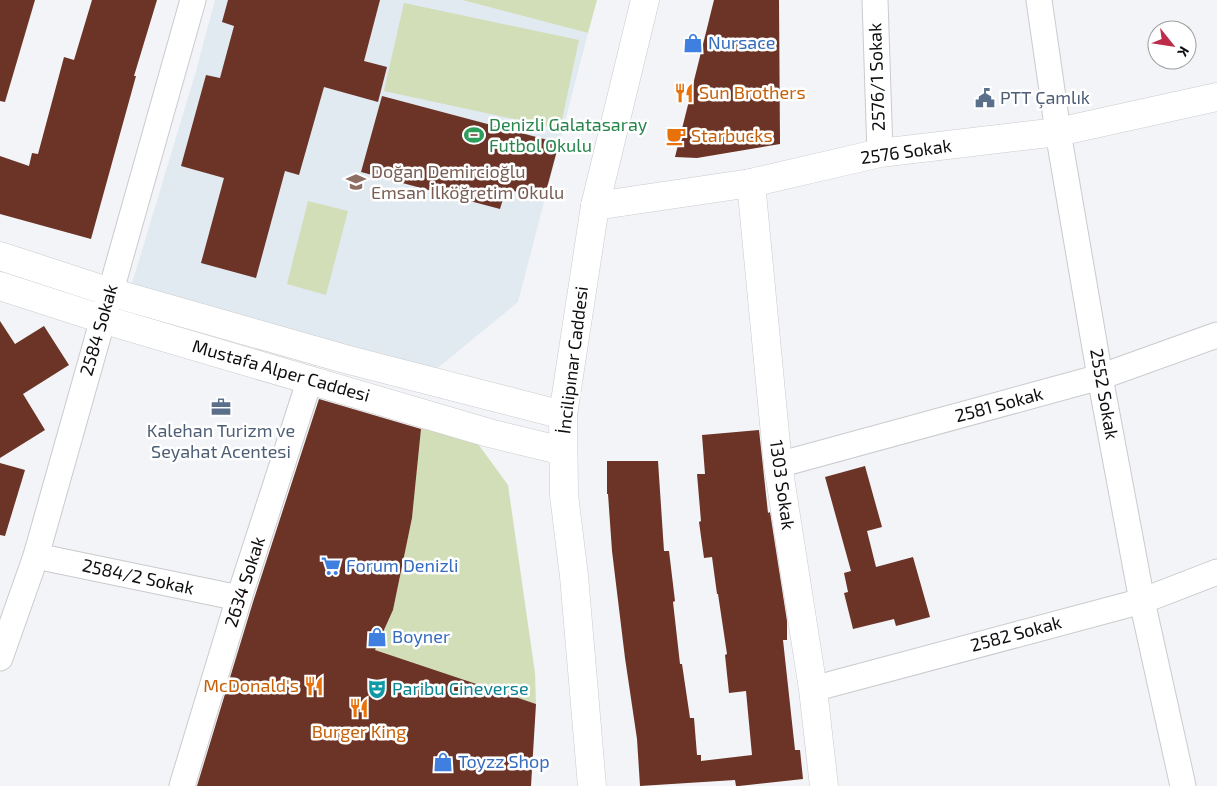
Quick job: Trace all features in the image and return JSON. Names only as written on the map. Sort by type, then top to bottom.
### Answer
[{"type":"main road","name":"İncilipınar Caddesi","points":[[592,786],[574,576],[564,496],[562,415],[595,206],[646,0]]},
{"type":"main road","name":"2576 Sokak","points":[[595,206],[751,183],[880,153],[1058,132],[1217,97]]},
{"type":"main road","name":"1303 Sokak","points":[[751,183],[778,465],[813,689],[824,786]]},
{"type":"main road","name":"Mustafa Alper Caddesi","points":[[0,256],[110,292],[345,360],[562,415]]},
{"type":"main road","name":"Mustafa Alper Caddesi","points":[[0,286],[102,319],[489,432],[562,451]]},
{"type":"street","name":"2584 Sokak","points":[[0,658],[36,556],[193,0]]},
{"type":"street","name":"2576/1 Sokak","points":[[875,0],[880,153]]},
{"type":"street","name":"2552 Sokak","points":[[1039,0],[1058,132],[1100,377],[1142,600],[1183,786]]},
{"type":"street","name":"2581 Sokak","points":[[778,465],[1100,377],[1217,335]]},
{"type":"street","name":"2634 Sokak","points":[[182,786],[310,379]]},
{"type":"street","name":"2584/2 Sokak","points":[[36,556],[240,598]]},
{"type":"street","name":"2582 Sokak","points":[[813,689],[1142,600],[1217,572]]},
{"type":"shaded area","name":"Doğan Demircioğlu Emsan İlköğretim Okulu","points":[[215,0],[462,0],[588,33],[518,302],[428,376],[131,287],[196,71]]},
{"type":"green space","points":[[462,0],[597,0],[588,33]]},
{"type":"green space","points":[[404,3],[579,40],[560,129],[384,91]]},
{"type":"green space","points":[[308,201],[348,211],[326,295],[287,284]]},
{"type":"green space","points":[[421,428],[478,444],[508,485],[535,673],[536,704],[375,650],[393,610],[412,518]]},
{"type":"building","points":[[0,0],[35,0],[5,102],[0,101]]},
{"type":"building","points":[[92,0],[157,0],[134,76],[136,76],[91,239],[0,214],[0,156],[29,166],[32,153],[38,154],[64,57],[74,60]]},
{"type":"building","points":[[228,0],[380,0],[364,61],[387,67],[378,102],[324,87],[299,175],[285,171],[256,278],[201,263],[224,178],[181,166],[206,75],[220,78],[234,26],[222,22]]},
{"type":"building","points":[[714,0],[779,0],[780,144],[697,158],[675,157]]},
{"type":"building","name":"Doğan Demircioğlu Emsan İlköğretim Okulu","points":[[382,96],[559,143],[544,199],[506,189],[500,209],[361,172]]},
{"type":"building","points":[[0,321],[15,344],[44,326],[69,365],[23,394],[45,430],[0,458]]},
{"type":"building","name":"Forum Denizli","points":[[319,399],[421,429],[412,518],[393,610],[375,650],[536,704],[531,786],[197,786],[253,602]]},
{"type":"building","points":[[759,430],[768,513],[770,512],[787,621],[787,640],[783,640],[795,750],[800,750],[803,779],[739,786],[736,786],[735,780],[640,786],[637,739],[612,551],[607,494],[607,461],[658,461],[664,551],[669,551],[680,664],[682,664],[690,718],[694,718],[697,755],[701,755],[701,761],[752,755],[746,691],[729,693],[725,655],[727,654],[712,557],[704,558],[699,522],[701,521],[697,474],[705,474],[702,435]]},
{"type":"building","points":[[0,463],[25,470],[5,536],[0,535]]},
{"type":"building","points":[[865,466],[882,527],[867,531],[876,567],[913,557],[930,617],[896,626],[894,619],[853,629],[844,593],[848,592],[844,573],[851,571],[825,477]]},
{"type":"place","name":"Nursace","points":[[693,43]]},
{"type":"place","name":"Sun Brothers","points":[[684,93]]},
{"type":"place","name":"PTT Çamlık","points":[[985,98]]},
{"type":"place","name":"Denizli Galatasaray Futbol Okulu","points":[[474,135]]},
{"type":"place","name":"Starbucks","points":[[676,136]]},
{"type":"place","name":"Doğan Demircioğlu Emsan İlköğretim Okulu","points":[[356,182]]},
{"type":"place","name":"Kalehan Turizm ve Seyahat Acentesi","points":[[221,407]]},
{"type":"place","name":"Forum Denizli","points":[[331,566]]},
{"type":"place","name":"Boyner","points":[[377,637]]},
{"type":"place","name":"McDonald's","points":[[314,686]]},
{"type":"place","name":"Paribu Cineverse","points":[[377,689]]},
{"type":"place","name":"Burger King","points":[[359,708]]},
{"type":"place","name":"Toyzz Shop","points":[[443,762]]}]
